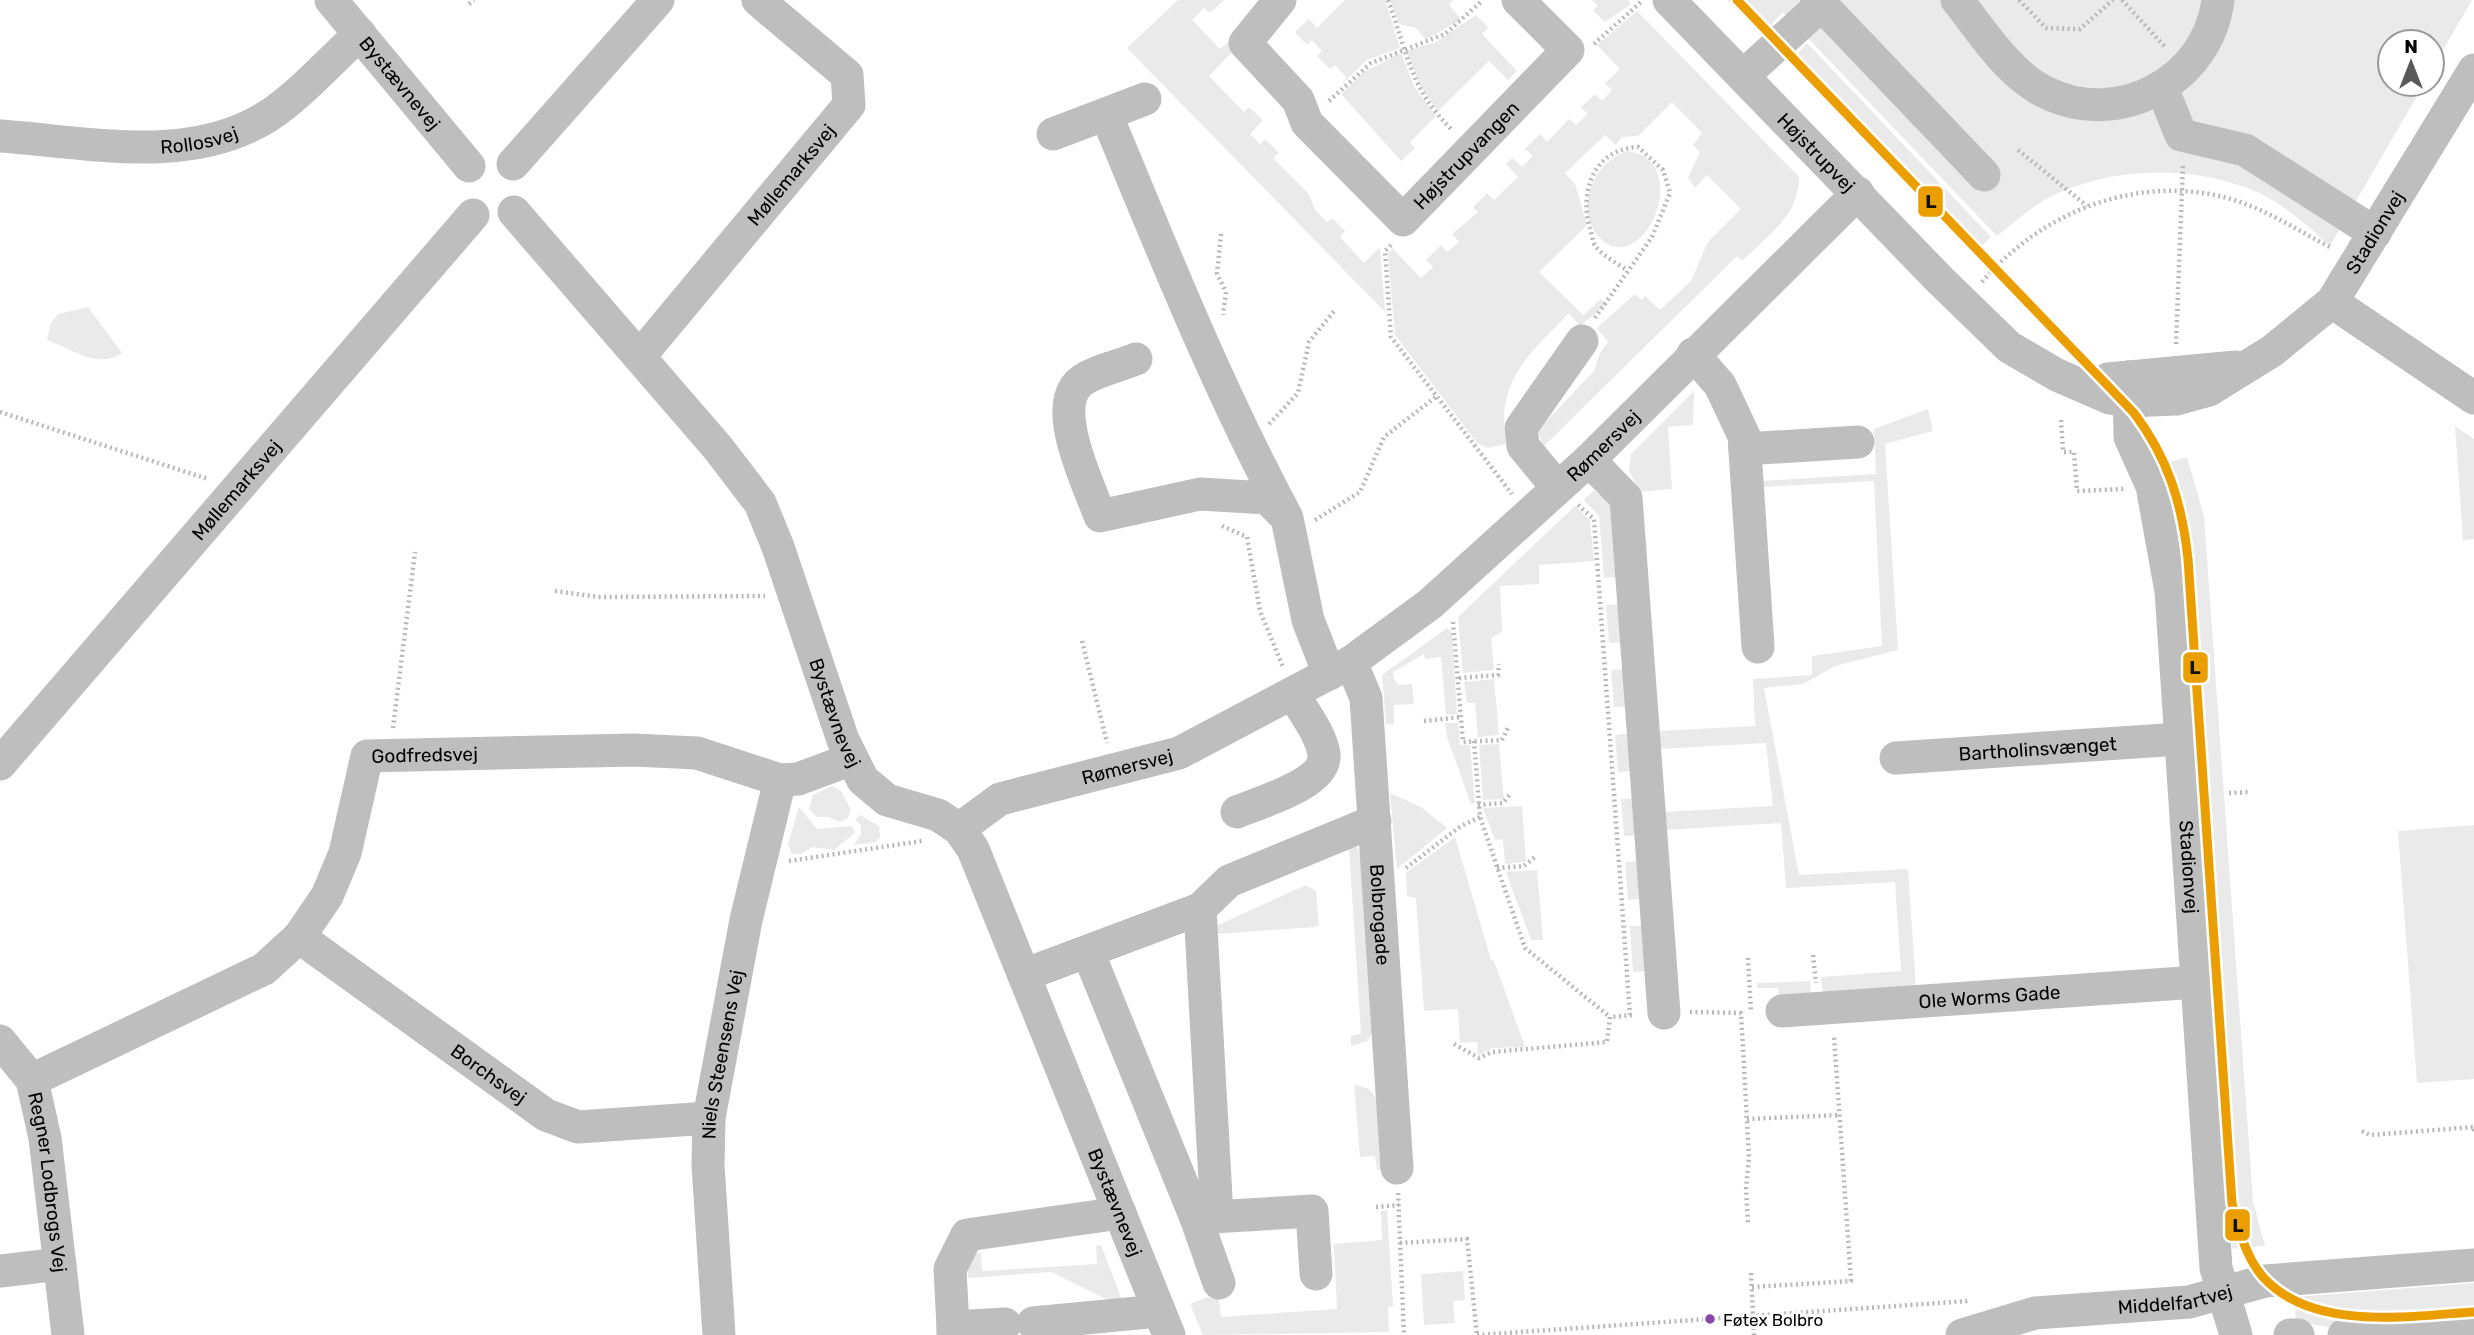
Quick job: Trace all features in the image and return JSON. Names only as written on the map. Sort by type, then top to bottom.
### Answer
[{"type":"street","name":"Bystævnevej","points":[[331,0],[469,166]]},
{"type":"street","points":[[513,164],[658,0]]},
{"type":"street","name":"Møllemarksvej","points":[[640,356],[849,105],[847,75],[758,0]]},
{"type":"street","name":"Højstrupvangen","points":[[1280,0],[1245,43],[1298,100],[1307,123],[1403,220],[1568,50]]},
{"type":"street","points":[[1518,0],[1568,50]]},
{"type":"street","name":"Højstrupvej","points":[[1669,0],[1964,303]]},
{"type":"street","points":[[1957,0],[2019,74],[2044,92],[2073,102],[2104,105],[2134,100],[2162,88],[2186,69],[2205,44],[2216,16],[2218,0]]},
{"type":"street","points":[[1743,76],[1819,2],[1984,175]]},
{"type":"street","name":"Rollosvej","points":[[0,136],[166,148],[224,138],[269,116],[360,34]]},
{"type":"street","name":"Stadionvej","points":[[2129,389],[2193,396],[2209,390],[2272,351],[2332,302],[2473,75]]},
{"type":"street","points":[[2162,88],[2181,135],[2245,150],[2366,247]]},
{"type":"street","points":[[1053,134],[1145,99]]},
{"type":"street","points":[[1106,114],[1203,347],[1289,527],[1308,620],[1340,668]]},
{"type":"street","points":[[491,157],[513,164],[521,175],[524,188],[522,201],[514,212],[495,221],[473,215],[464,205],[460,191],[462,177],[469,166],[491,157]]},
{"type":"street","name":"Rømersvej","points":[[959,829],[1000,799],[1179,753],[1340,668],[1430,604],[1556,486],[1589,460],[1693,354],[1858,194]]},
{"type":"street","name":"Bystævnevej","points":[[514,212],[718,448],[760,503],[852,759],[863,780],[887,800],[938,816],[959,829],[973,849],[1164,1323]]},
{"type":"street","name":"Møllemarksvej","points":[[0,764],[473,215]]},
{"type":"street","points":[[2332,302],[2474,398]]},
{"type":"street","name":"Stadionvej","points":[[1964,303],[2009,346],[2057,375],[2110,398],[2174,373],[2244,366]]},
{"type":"street","points":[[1556,486],[1523,446],[1521,428],[1582,341]]},
{"type":"street","points":[[1693,354],[1720,385],[1744,436],[1758,647]]},
{"type":"street","points":[[1136,359],[1082,381],[1070,395],[1069,426],[1100,516],[1200,494],[1266,498],[1289,527]]},
{"type":"street","name":"Stadionvej","points":[[2129,389],[2130,437],[2152,486],[2165,546],[2216,1268],[2236,1335]]},
{"type":"street","points":[[1745,449],[1858,442]]},
{"type":"street","points":[[1589,460],[1626,498],[1677,1012]]},
{"type":"street","name":"Bolbrogade","points":[[1340,668],[1366,698],[1397,1168]]},
{"type":"street","points":[[1237,812],[1312,779],[1322,766],[1321,746],[1293,694]]},
{"type":"street","name":"Bartholinsvænget","points":[[1896,758],[2180,739]]},
{"type":"street","name":"Godfredsvej","points":[[32,1080],[264,968],[299,937],[327,896],[345,853],[367,756],[634,750],[697,753],[780,780],[798,779],[852,759]]},
{"type":"street","name":"Niels Steensens Vej","points":[[719,1335],[708,1166],[709,1118],[746,920],[780,780]]},
{"type":"street","points":[[1024,975],[1200,909],[1229,881],[1374,821]]},
{"type":"street","points":[[1200,909],[1206,1217],[1219,1283]]},
{"type":"street","name":"Borchsvej","points":[[299,937],[546,1115],[578,1127],[709,1118]]},
{"type":"street","points":[[1088,952],[1206,1217]]},
{"type":"street","name":"Ole Worms Gade","points":[[1766,1012],[2197,982]]},
{"type":"street","name":"Regner Lodbrogs Vej","points":[[0,1041],[32,1080],[45,1138],[68,1335]]},
{"type":"street","points":[[1206,1217],[1312,1210],[1317,1274]]},
{"type":"street","points":[[1120,1213],[967,1235],[950,1269],[953,1331],[1019,1323],[1076,1328],[1164,1323]]},
{"type":"street","points":[[0,1271],[60,1264]]},
{"type":"street","name":"Middelfartvej","points":[[1962,1335],[2035,1313],[2189,1302],[2265,1281],[2474,1265]]},
{"type":"street","points":[[2344,1335],[2474,1326]]},
{"type":"street","points":[[2290,1335],[2298,1335]]},
{"type":"path","points":[[1388,0],[1416,85],[1428,104],[1473,150]]},
{"type":"path","points":[[1307,123],[1359,72],[1454,28],[1483,0]]},
{"type":"path","points":[[1568,50],[1582,56],[1643,0]]},
{"type":"path","points":[[2019,0],[2046,28],[2080,29],[2113,0]]},
{"type":"path","points":[[2122,0],[2163,45]]},
{"type":"path","points":[[2174,373],[2183,191],[2181,135]]},
{"type":"path","points":[[1582,341],[1627,270],[1652,237],[1670,193],[1663,170],[1638,147],[1622,148],[1605,160],[1592,175],[1585,195],[1585,215],[1596,247],[1627,270]]},
{"type":"path","points":[[2018,150],[2087,206]]},
{"type":"path","points":[[1964,303],[2004,256],[2042,227],[2087,206],[2134,194],[2183,191],[2230,199],[2276,215],[2316,240],[2366,247]]},
{"type":"path","points":[[1403,220],[1399,236],[1385,251],[1391,337],[1527,514]]},
{"type":"path","points":[[1203,347],[1220,339],[1226,292],[1217,274],[1222,234]]},
{"type":"path","points":[[1246,440],[1261,432],[1298,393],[1309,342],[1335,310]]},
{"type":"path","points":[[1289,527],[1360,492],[1384,437],[1437,396]]},
{"type":"path","points":[[0,412],[236,489]]},
{"type":"path","points":[[2061,420],[2063,452],[2074,452],[2077,491],[2133,489]]},
{"type":"path","points":[[1556,486],[1594,519],[1630,1015]]},
{"type":"path","points":[[1213,522],[1247,537],[1260,611],[1293,694]]},
{"type":"path","points":[[389,755],[415,552]]},
{"type":"path","points":[[555,591],[598,597],[739,598],[794,594]]},
{"type":"path","points":[[1430,604],[1454,622],[1463,742],[1502,740],[1508,728]]},
{"type":"path","points":[[1082,641],[1106,741],[1116,770]]},
{"type":"path","points":[[1458,678],[1498,675],[1499,664]]},
{"type":"path","points":[[1424,721],[1462,717]]},
{"type":"path","points":[[1474,741],[1480,817],[1525,948],[1610,1017]]},
{"type":"path","points":[[2229,793],[2250,792]]},
{"type":"path","points":[[1478,805],[1503,803],[1511,793]]},
{"type":"path","points":[[1404,870],[1461,826],[1480,817]]},
{"type":"path","points":[[760,863],[936,839],[959,829]]},
{"type":"path","points":[[1497,868],[1524,866],[1535,857]]},
{"type":"path","points":[[1748,958],[1766,1012]]},
{"type":"path","points":[[1752,1287],[1851,1281],[1832,1007]]},
{"type":"path","points":[[1677,1012],[1741,1013],[1747,1119],[1748,1223]]},
{"type":"path","points":[[1454,1044],[1479,1058],[1492,1052],[1607,1042]]},
{"type":"path","points":[[1803,1108],[1804,1116]]},
{"type":"path","points":[[1747,1119],[1840,1115]]},
{"type":"path","points":[[2362,1131],[2370,1135],[2474,1127],[2474,1132]]},
{"type":"path","points":[[1376,1207],[1399,1205],[1404,1335]]},
{"type":"path","points":[[1400,1243],[1467,1239],[1477,1335],[1976,1301]]},
{"type":"path","points":[[1751,1273],[1754,1335]]},
{"type":"shaded area","points":[[1178,0],[1224,0],[1210,13],[1204,8],[1192,20],[1220,49],[1232,39],[1237,47],[1209,76],[1244,112],[1249,107],[1263,120],[1250,134],[1260,144],[1265,139],[1279,153],[1273,158],[1308,193],[1316,211],[1327,222],[1332,218],[1345,231],[1340,237],[1364,263],[1380,247],[1385,312],[1127,48]]},
{"type":"shaded area","points":[[1345,0],[1385,0],[1400,48],[1367,60],[1343,83],[1346,77],[1335,65],[1330,69],[1317,56],[1322,51],[1312,40],[1307,45],[1295,32],[1309,19],[1317,28]]},
{"type":"shaded area","points":[[1390,0],[1453,0],[1449,5],[1461,19],[1426,40],[1416,28],[1399,24]]},
{"type":"shaded area","points":[[1592,0],[1628,0],[1631,4],[1605,22],[1593,10],[1598,6]]},
{"type":"shaded area","points":[[1727,0],[2472,0],[2446,45],[2446,28],[2376,28],[2376,98],[2416,98],[2330,246],[2287,210],[2257,192],[2232,183],[2177,173],[2122,175],[2069,189],[2044,200],[1997,236],[1783,12],[1761,35]]},
{"type":"shaded area","points":[[1637,11],[1799,177],[1794,203],[1772,233],[1742,261],[1737,256],[1544,446],[1537,431],[1594,371],[1600,353],[1608,342],[1597,328],[1635,294],[1642,300],[1645,296],[1660,310],[1691,281],[1708,242],[1741,209],[1707,175],[1695,188],[1688,178],[1700,152],[1693,145],[1702,133],[1672,102],[1638,136],[1622,137],[1616,145],[1605,135],[1565,173],[1575,184],[1587,225],[1539,272],[1583,315],[1601,299],[1606,305],[1580,326],[1569,313],[1529,355],[1511,385],[1506,403],[1506,444],[1488,448],[1477,443],[1395,335],[1388,255],[1392,248],[1421,278],[1433,267],[1426,260],[1441,245],[1447,252],[1459,242],[1452,234],[1478,212],[1473,207],[1487,193],[1494,200],[1518,177],[1506,164],[1512,158],[1522,167],[1533,156],[1525,149],[1540,134],[1547,142],[1569,119],[1576,125],[1588,114],[1581,107],[1595,94],[1602,101],[1612,90],[1605,83],[1620,69],[1597,45]]},
{"type":"shaded area","points":[[1476,15],[1488,27],[1482,34],[1517,71],[1508,80],[1489,61],[1438,111],[1421,87],[1406,51],[1436,42]]},
{"type":"shaded area","points":[[1807,43],[1991,237],[1973,254],[1789,63]]},
{"type":"shaded area","points":[[1401,53],[1414,86],[1436,116],[1410,142],[1415,148],[1401,161],[1341,94],[1364,72]]},
{"type":"shaded area","points":[[1627,151],[1647,159],[1658,175],[1660,194],[1656,214],[1646,231],[1632,244],[1617,247],[1601,239],[1592,228],[1588,202],[1596,176],[1605,165]]},
{"type":"shaded area","points":[[88,307],[122,353],[113,358],[94,358],[47,340],[51,323],[58,314]]},
{"type":"shaded area","points":[[1694,391],[1693,425],[1668,427],[1672,489],[1640,492],[1629,471],[1631,454]]},
{"type":"shaded area","points":[[1928,409],[1933,431],[1885,444],[1898,650],[1835,666],[1803,684],[1764,688],[1799,875],[1908,869],[1916,988],[1823,994],[1821,977],[1901,971],[1895,882],[1786,888],[1781,823],[1664,830],[1663,812],[1773,806],[1766,743],[1658,749],[1657,731],[1755,726],[1753,679],[1812,675],[1812,656],[1882,646],[1874,481],[1760,487],[1760,481],[1876,474],[1874,429]]},
{"type":"shaded area","points":[[2455,426],[2474,439],[2474,539],[2463,540]]},
{"type":"shaded area","points":[[2187,457],[2204,516],[2253,1201],[2265,1246],[2233,1249],[2228,1236],[2181,560],[2171,497],[2161,465]]},
{"type":"shaded area","points":[[1594,490],[1614,507],[1619,577],[1604,578],[1599,516],[1584,500]]},
{"type":"shaded area","points":[[1575,506],[1590,520],[1594,561],[1539,565],[1539,584],[1500,586],[1502,632],[1491,638],[1494,670],[1463,673],[1458,617]]},
{"type":"shaded area","points":[[1622,604],[1625,642],[1609,643],[1606,605]]},
{"type":"shaded area","points":[[1447,628],[1452,632],[1457,714],[1446,715],[1441,657],[1425,659],[1424,654],[1393,672],[1394,680],[1399,685],[1412,684],[1414,704],[1394,705],[1394,724],[1386,724],[1382,675]]},
{"type":"shaded area","points":[[1627,669],[1629,706],[1614,707],[1611,670]]},
{"type":"shaded area","points":[[1494,679],[1499,735],[1478,737],[1475,703],[1467,703],[1464,682]]},
{"type":"shaded area","points":[[1445,723],[1458,723],[1460,745],[1470,745],[1475,803],[1471,804],[1447,737]]},
{"type":"shaded area","points":[[1632,733],[1634,771],[1618,772],[1615,735]]},
{"type":"shaded area","points":[[1499,744],[1504,799],[1483,800],[1479,745]]},
{"type":"shaded area","points":[[832,786],[841,791],[851,810],[848,818],[840,822],[828,817],[817,817],[809,809],[813,795]]},
{"type":"shaded area","points":[[1390,793],[1421,807],[1447,828],[1397,869]]},
{"type":"shaded area","points":[[1636,798],[1639,835],[1624,836],[1621,799]]},
{"type":"shaded area","points":[[1522,806],[1526,862],[1505,864],[1503,839],[1495,840],[1483,808]]},
{"type":"shaded area","points":[[799,807],[817,829],[852,826],[855,833],[834,850],[812,847],[801,854],[792,854],[788,844]]},
{"type":"shaded area","points":[[860,815],[879,826],[880,837],[876,842],[854,845],[861,834],[861,825],[855,820]]},
{"type":"shaded area","points":[[2474,825],[2474,1079],[2417,1083],[2398,831]]},
{"type":"shaded area","points":[[1455,837],[1491,960],[1494,961],[1525,1047],[1492,1048],[1478,1055],[1477,1042],[1460,1043],[1458,1009],[1424,1011],[1416,898],[1407,896],[1406,873]]},
{"type":"shaded area","points":[[1357,847],[1363,864],[1374,1030],[1368,1041],[1351,1046],[1351,1036],[1361,1034],[1349,848]]},
{"type":"shaded area","points":[[1640,861],[1645,898],[1628,900],[1625,862]]},
{"type":"shaded area","points":[[1537,870],[1543,940],[1531,940],[1506,872]]},
{"type":"shaded area","points":[[1306,885],[1316,891],[1319,925],[1216,934],[1216,926]]},
{"type":"shaded area","points":[[1630,926],[1647,926],[1653,971],[1633,972]]},
{"type":"shaded area","points":[[1810,981],[1811,997],[1779,998],[1778,988],[1757,988],[1757,983]]},
{"type":"shaded area","points":[[1354,1084],[1369,1089],[1380,1103],[1384,1169],[1377,1170],[1375,1156],[1360,1157]]},
{"type":"shaded area","points":[[1387,1210],[1393,1306],[1388,1307],[1389,1332],[1203,1335],[1190,1304],[1207,1297],[1219,1299],[1221,1317],[1337,1309],[1334,1244],[1382,1240],[1381,1211]]},
{"type":"shaded area","points":[[1101,1245],[1122,1300],[1112,1302],[1051,1272],[968,1278],[967,1254],[981,1253],[982,1271],[1097,1264],[1096,1246]]},
{"type":"shaded area","points":[[1463,1271],[1465,1300],[1453,1301],[1455,1323],[1424,1325],[1421,1274]]},
{"type":"shaded area","points":[[2474,1283],[2474,1320],[2333,1328],[2296,1321],[2294,1297]]},
{"type":"transit line","name":"L","points":[[1737,0],[2134,413],[2164,464],[2182,519],[2188,559],[2232,1203],[2243,1242],[2257,1269],[2284,1294],[2308,1306],[2335,1313],[2392,1317],[2474,1312]]},
{"type":"place","name":"Føtex Bolbro","points":[[1710,1319]]}]
